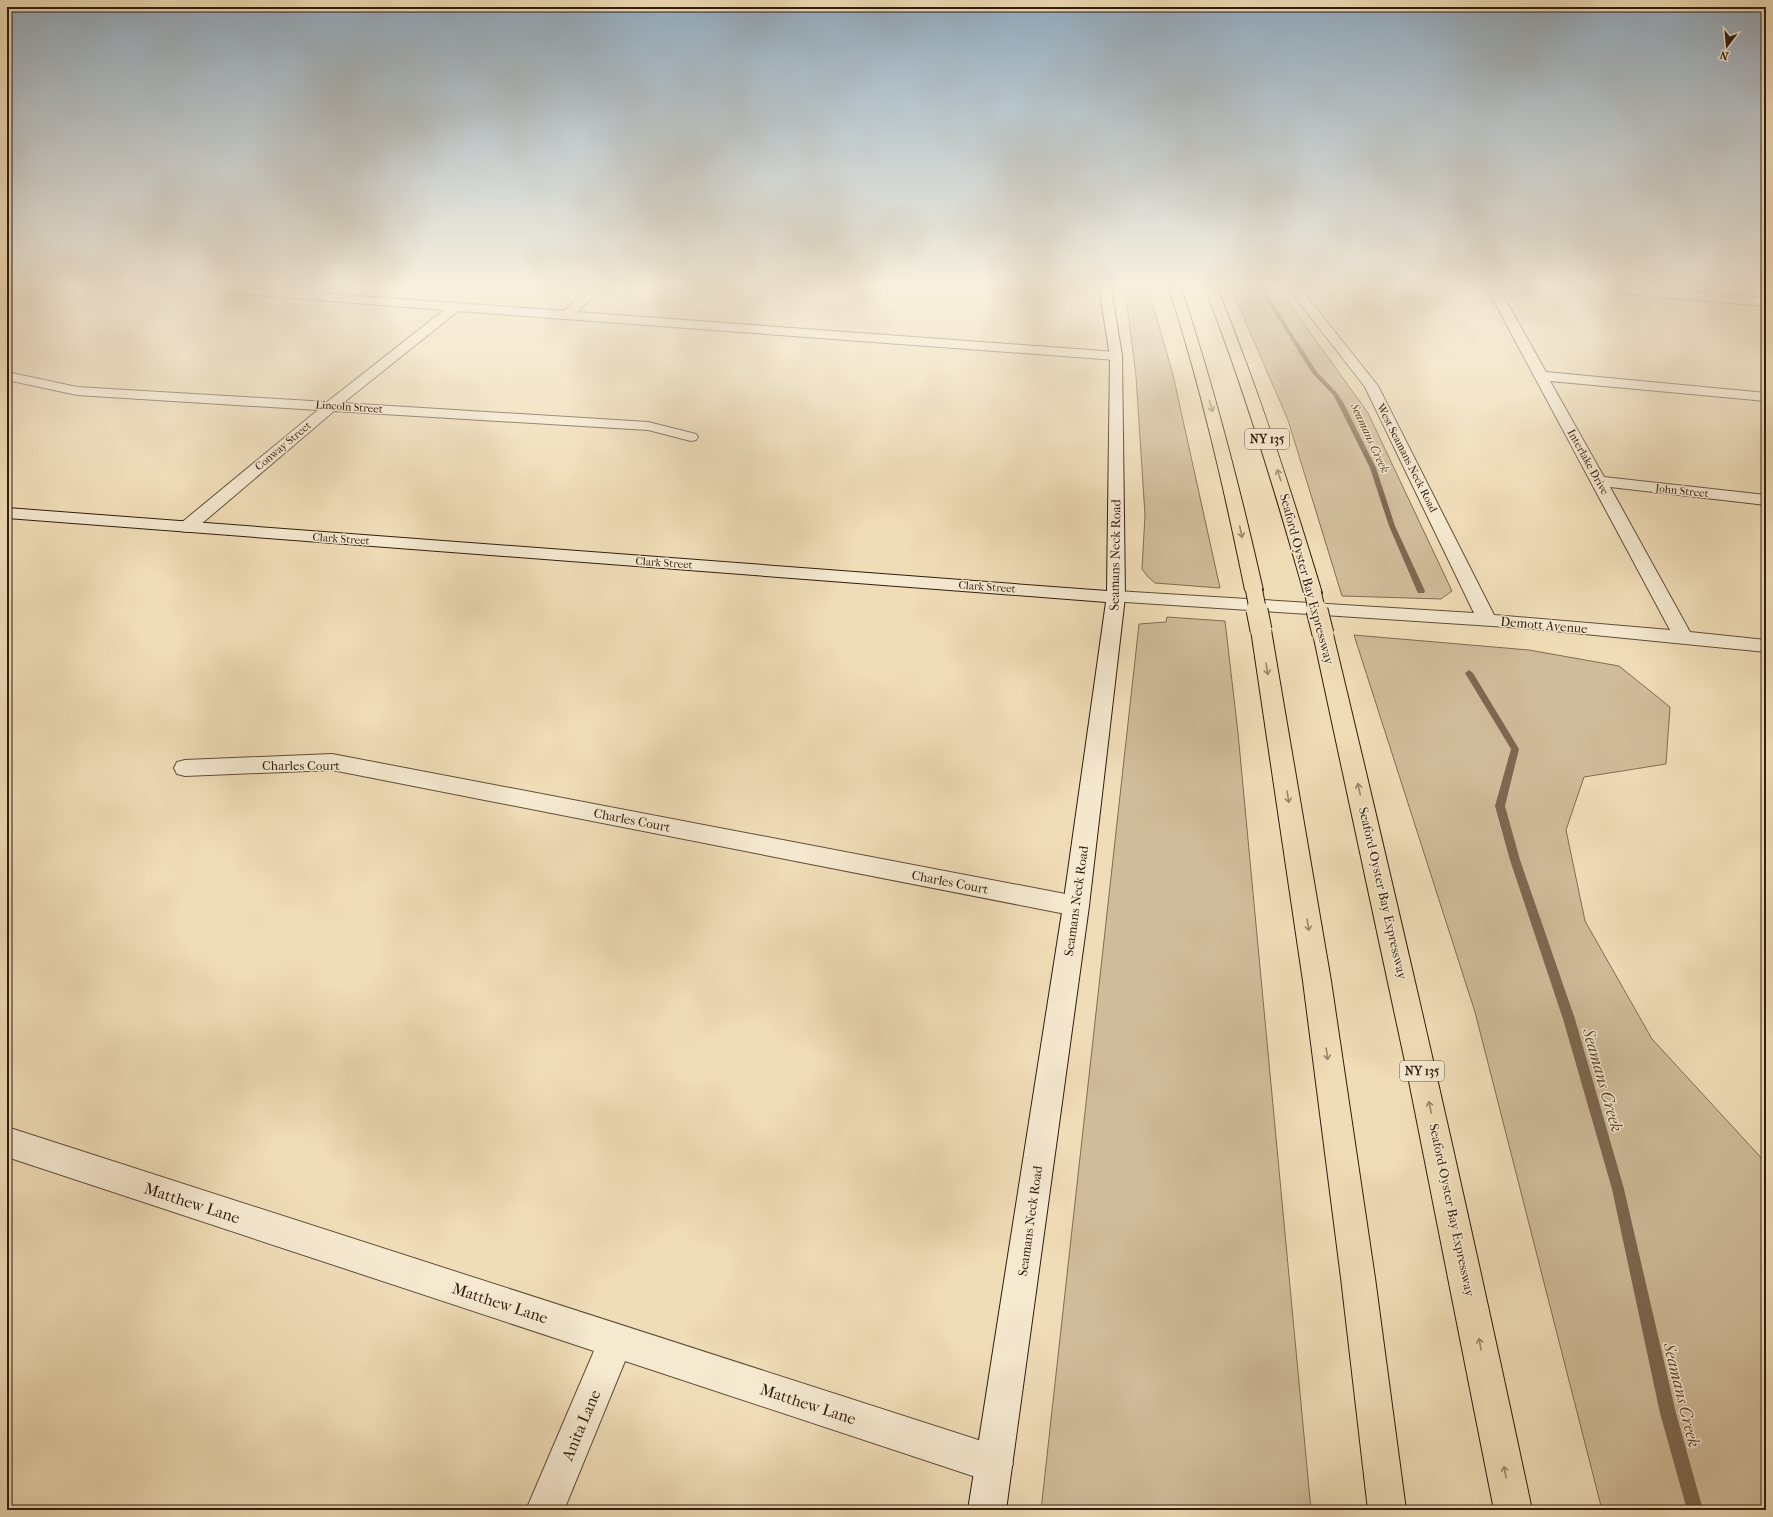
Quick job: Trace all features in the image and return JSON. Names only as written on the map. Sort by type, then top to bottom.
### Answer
[{"type":"highway","points":[[1198,359],[1231,484],[1261,630],[1317,981],[1358,1278],[1387,1510]]},
{"type":"highway","name":"Seaford-Oyster Bay Expressway","points":[[1239,359],[1283,488],[1319,612],[1408,1002],[1472,1301],[1513,1510]]},
{"type":"street","name":"Conway Street","points":[[187,527],[331,406],[390,359]]},
{"type":"street","name":"Seamans Neck Road","points":[[987,1510],[1076,906],[1116,596],[1116,359]]},
{"type":"street","name":"West Seamans Neck Road","points":[[1350,359],[1371,386],[1488,620]]},
{"type":"street","name":"Interlake Drive","points":[[1533,359],[1683,636]]},
{"type":"street","name":"Lincoln Street","points":[[7,376],[77,391],[648,426],[690,436]]},
{"type":"street","points":[[1542,376],[1766,397]]},
{"type":"street","name":"John Street","points":[[1599,482],[1766,500]]},
{"type":"street","name":"Clark Street","points":[[7,513],[1319,612]]},
{"type":"street","name":"Demott Avenue","points":[[1319,612],[1488,620],[1683,636],[1766,646]]},
{"type":"street","name":"Charles Court","points":[[185,768],[332,762],[1076,906]]},
{"type":"street","name":"Matthew Lane","points":[[7,1142],[994,1464]]},
{"type":"street","name":"Anita Lane","points":[[545,1510],[616,1341]]},
{"type":"shaded area","points":[[1134,359],[1168,359],[1220,588],[1155,583],[1142,569],[1145,515]]},
{"type":"shaded area","points":[[1262,359],[1329,359],[1368,413],[1452,591],[1441,599],[1342,596],[1288,420]]},
{"type":"shaded area","points":[[1167,617],[1225,621],[1238,733],[1311,1510],[1041,1510],[1139,624],[1166,622]]},
{"type":"shaded area","points":[[1354,635],[1529,650],[1619,666],[1670,707],[1666,764],[1584,777],[1566,830],[1585,921],[1652,1039],[1766,1163],[1766,1510],[1602,1510],[1475,1012]]},
{"type":"waterway","name":"Seamans Creek","points":[[1306,359],[1315,373],[1335,394],[1340,402],[1373,468],[1392,526],[1421,591]]},
{"type":"waterway","name":"Seamans Creek","points":[[1469,673],[1515,749],[1500,806],[1515,860],[1569,1019],[1618,1189],[1668,1413],[1695,1510]]}]
